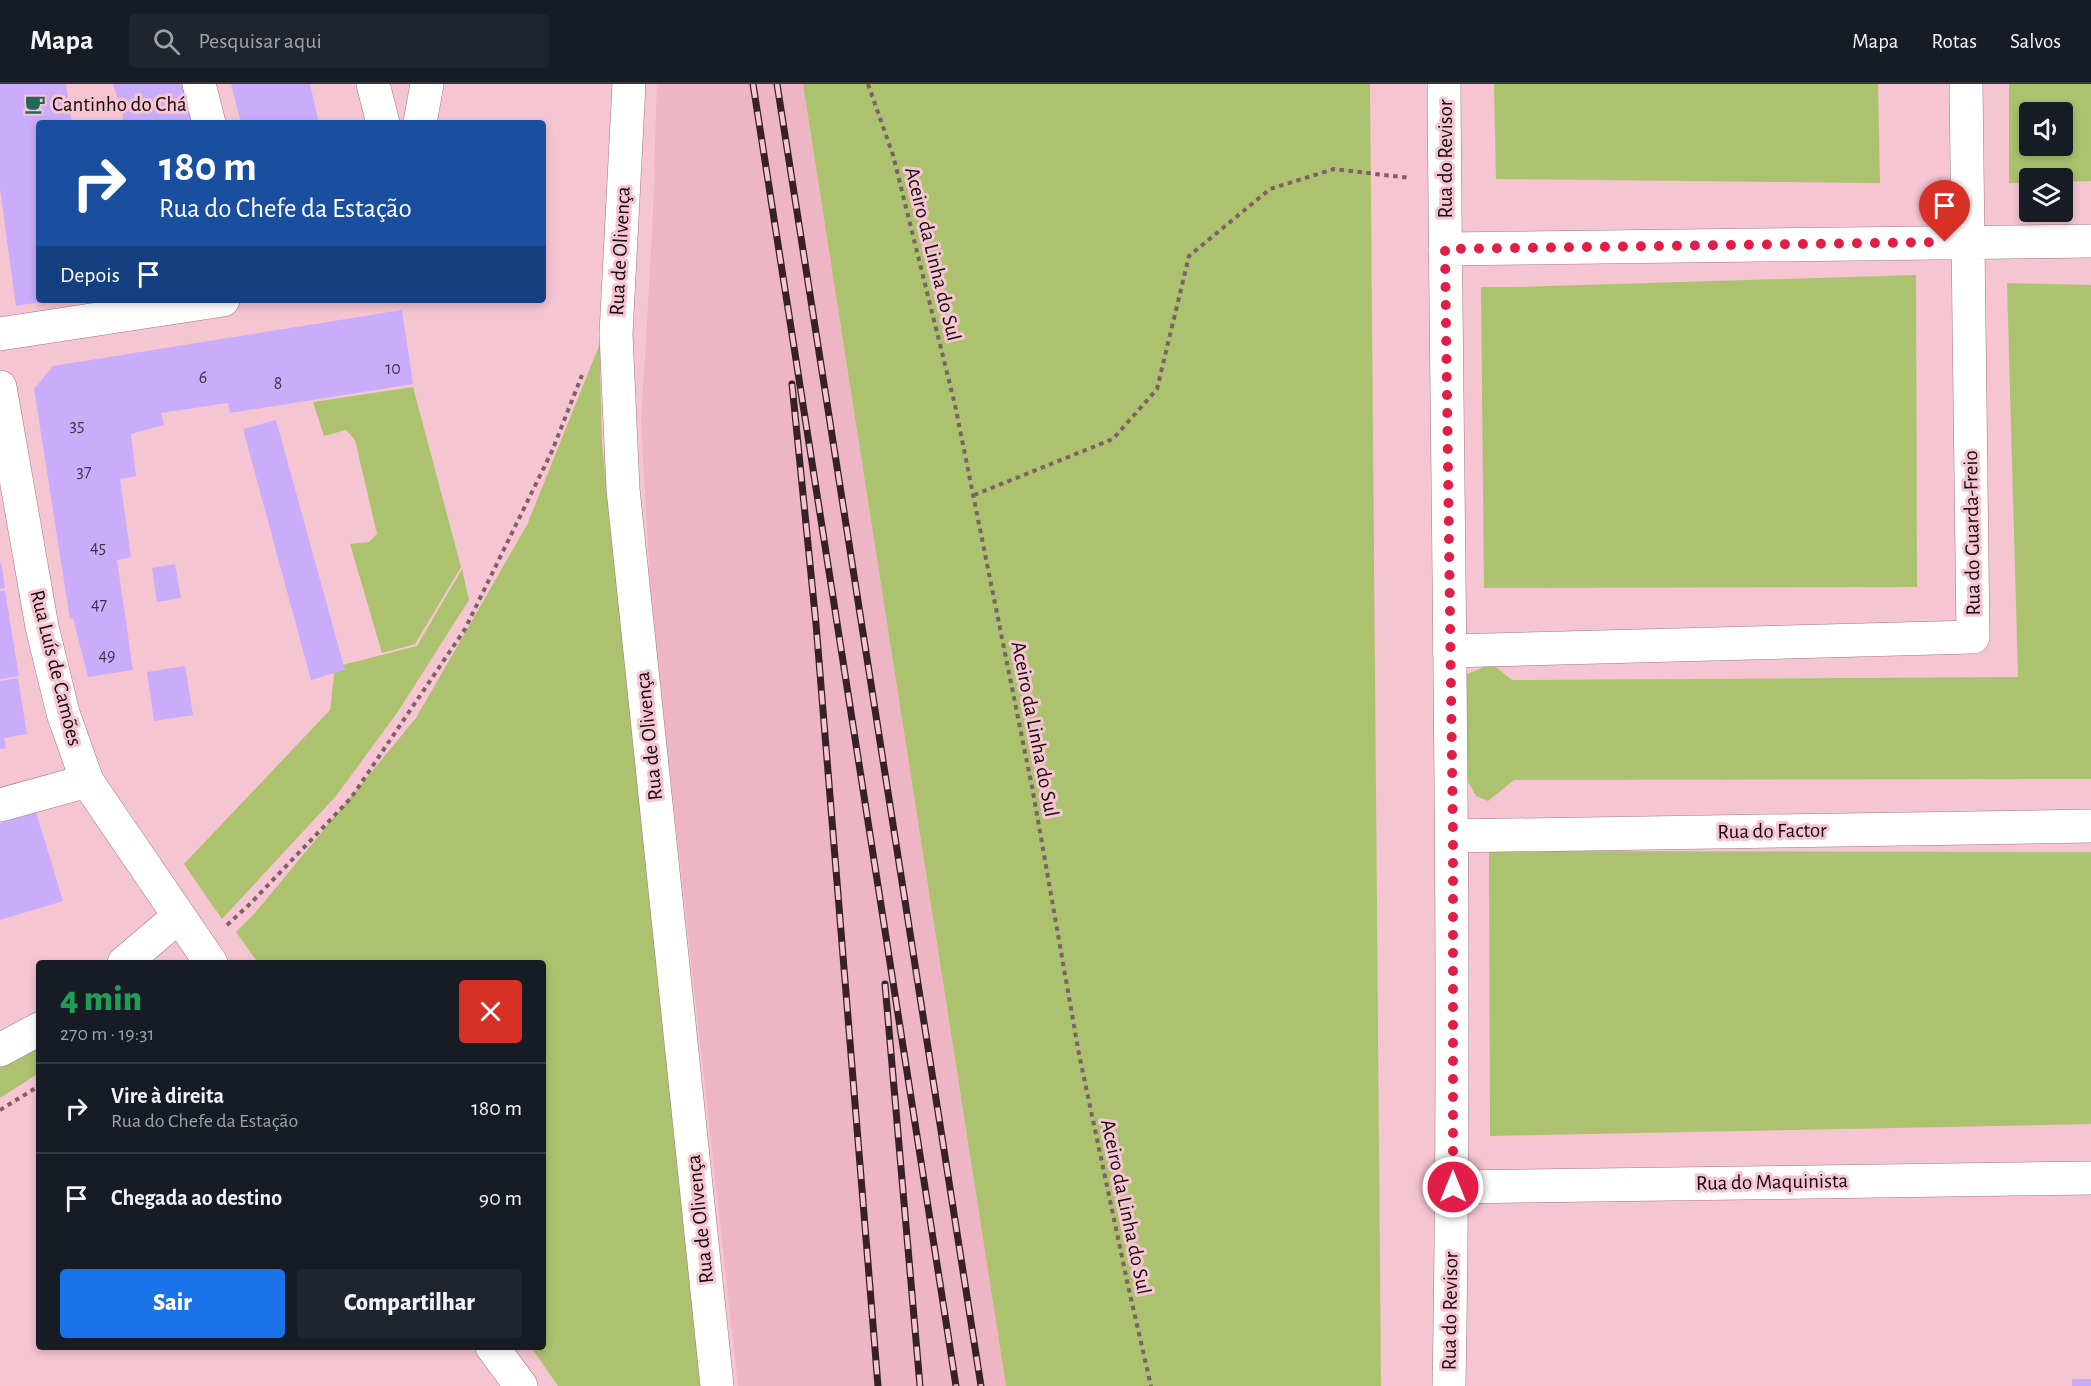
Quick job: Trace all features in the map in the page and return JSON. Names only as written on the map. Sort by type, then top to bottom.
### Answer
[{"type":"street","points":[[198,84],[208,120]]},
{"type":"street","points":[[373,84],[382,120]]},
{"type":"street","points":[[421,120],[427,84]]},
{"type":"street","name":"Rua de Olivença","points":[[629,84],[616,334],[623,489],[717,1386]]},
{"type":"street","name":"Rua do Revisor","points":[[1444,84],[1453,836],[1453,1187],[1449,1386]]},
{"type":"street","name":"Rua do Guarda-Freio","points":[[1449,651],[1973,637],[1966,84]]},
{"type":"street","points":[[1445,249],[2091,241]]},
{"type":"street","points":[[0,334],[203,303]]},
{"type":"street","name":"Rua Luís de Camões","points":[[0,387],[42,627],[63,712],[87,781],[206,957]]},
{"type":"street","points":[[0,805],[87,781]]},
{"type":"street","name":"Rua do Factor","points":[[1453,836],[2091,826]]},
{"type":"street","points":[[128,960],[178,917]]},
{"type":"street","points":[[0,1050],[36,1031]]},
{"type":"street","name":"Rua do Maquinista","points":[[1453,1187],[2091,1178]]},
{"type":"street","points":[[494,1350],[521,1386]]},
{"type":"path","name":"Aceiro da Linha do Sul","points":[[868,84],[893,155],[955,405],[1033,792],[1079,1054],[1151,1386]]},
{"type":"path","points":[[974,495],[1113,439],[1156,389],[1189,256],[1270,189],[1334,169],[1445,182]]},
{"type":"path","points":[[206,957],[250,903],[351,798],[465,629],[552,451],[582,375]]},
{"type":"path","points":[[0,1110],[36,1088]]},
{"type":"shaded area","points":[[657,84],[803,84],[1006,1386],[738,1386],[651,600],[641,421],[652,237]]},
{"type":"green space","points":[[803,84],[1370,84],[1381,1386],[1006,1386]]},
{"type":"green space","points":[[1494,84],[1878,84],[1880,183],[1496,179]]},
{"type":"green space","points":[[2009,84],[2091,84],[2091,181],[2073,182],[2073,168],[2019,168],[2019,183],[2009,183]]},
{"type":"green space","points":[[1916,275],[1917,587],[1484,588],[1481,287]]},
{"type":"green space","points":[[2007,283],[2091,285],[2091,779],[1514,780],[1488,801],[1476,796],[1464,775],[1465,687],[1467,674],[1492,664],[1512,680],[2018,677]]},
{"type":"green space","points":[[603,336],[600,366],[602,444],[704,1386],[558,1386],[533,1350],[546,1350],[546,960],[256,960],[236,932],[255,913],[416,718],[527,525]]},
{"type":"green space","points":[[413,387],[461,567],[415,644],[382,653],[350,544],[369,542],[377,534],[355,440],[346,430],[324,436],[313,402]]},
{"type":"green space","points":[[462,569],[469,600],[397,713],[336,796],[222,919],[184,864],[330,710],[335,667],[417,646]]},
{"type":"green space","points":[[1489,851],[2091,852],[2091,1124],[1490,1136]]},
{"type":"green space","points":[[36,1040],[36,1075],[0,1098],[0,1060]]},
{"type":"building","points":[[0,84],[66,84],[72,120],[36,120],[36,303],[16,306],[0,189]]},
{"type":"building","points":[[113,84],[185,84],[194,120],[122,120]]},
{"type":"building","points":[[231,84],[310,84],[318,120],[240,120]]},
{"type":"building","points":[[402,310],[413,384],[230,413],[228,403],[161,413],[164,425],[131,434],[136,476],[120,479],[131,557],[117,560],[133,670],[88,677],[73,618],[70,619],[34,389],[53,366]]},
{"type":"building","points":[[276,420],[345,670],[311,680],[243,429]]},
{"type":"building","points":[[0,563],[5,588],[0,589]]},
{"type":"building","points":[[175,564],[181,598],[157,602],[152,568]]},
{"type":"building","points":[[0,591],[5,591],[19,676],[0,679]]},
{"type":"building","points":[[185,666],[193,715],[154,721],[147,672]]},
{"type":"building","points":[[18,678],[27,734],[4,738],[6,748],[0,749],[0,681]]},
{"type":"building","points":[[36,812],[63,901],[0,920],[0,823]]},
{"type":"building","points":[[2072,1379],[2091,1379],[2091,1386],[2072,1386]]},
{"type":"railway","points":[[753,84],[956,1386]]},
{"type":"railway","points":[[777,84],[981,1386]]},
{"type":"railway","points":[[792,384],[816,624],[878,1386]]},
{"type":"railway","points":[[885,984],[920,1386]]},
{"type":"place","name":"Cantinho do Chá","points":[[35,104]]},
{"type":"route","points":[[1453,1187],[1453,836],[1445,249],[1945,242]]}]
